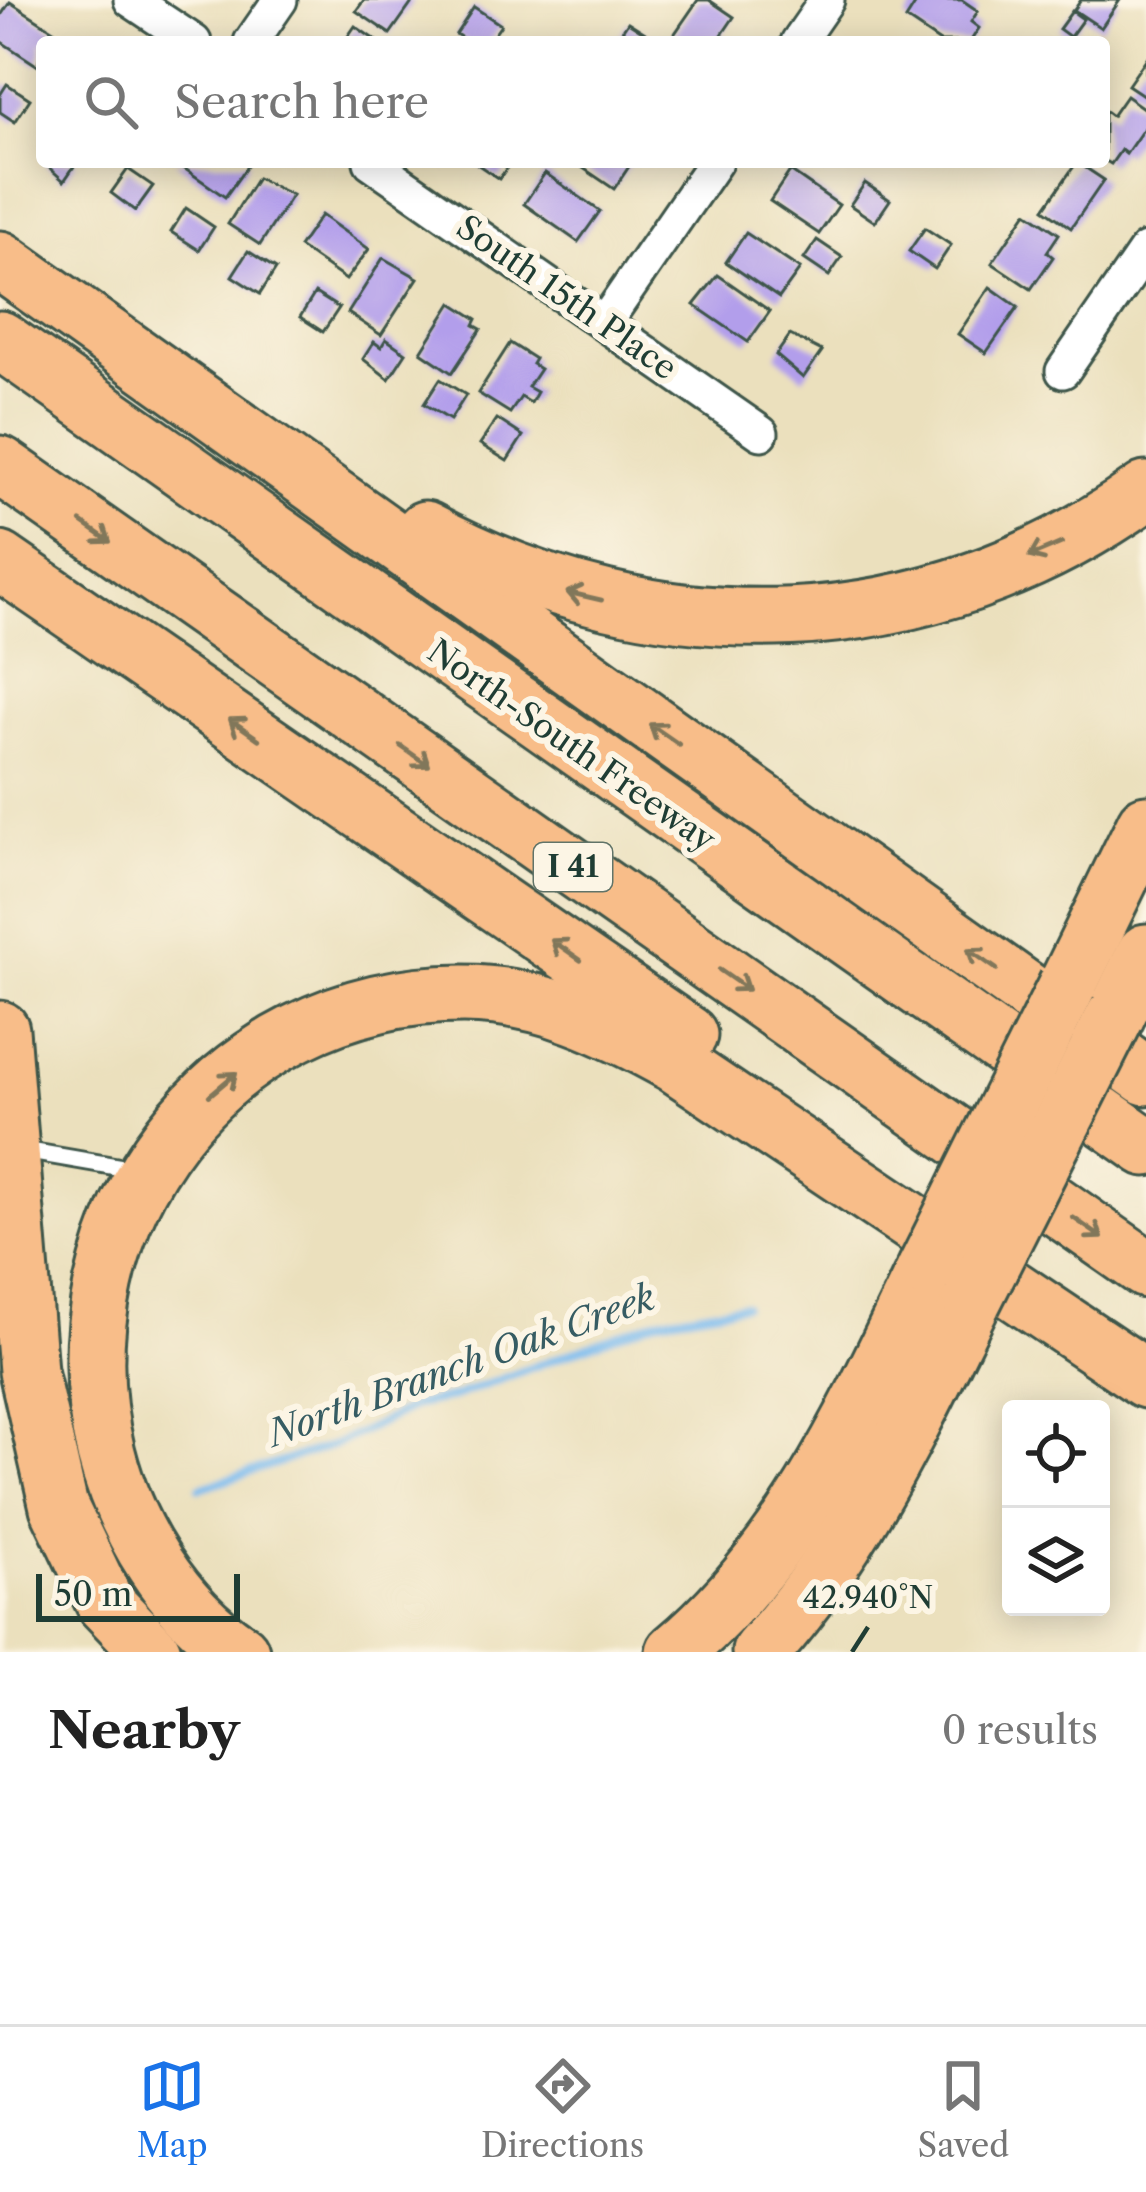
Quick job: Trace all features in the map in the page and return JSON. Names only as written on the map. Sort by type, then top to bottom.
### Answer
[{"type":"highway","points":[[0,259],[370,500],[470,554],[564,591],[674,616],[818,617],[928,595],[1078,535],[1146,491]]},
{"type":"highway","points":[[0,259],[1146,1076]]},
{"type":"highway","name":"North-South Freeway","points":[[0,340],[1146,1147]]},
{"type":"highway","name":"I 41","points":[[0,465],[1146,1269]]},
{"type":"highway","points":[[0,561],[1146,1350]]},
{"type":"highway","points":[[675,1652],[749,1581],[793,1523],[926,1269],[1146,824]]},
{"type":"highway","points":[[761,1652],[826,1572],[862,1517],[1146,953]]},
{"type":"highway","points":[[240,1652],[173,1587],[129,1522],[96,1410],[98,1294],[121,1216],[144,1171],[178,1127],[249,1063],[339,1015],[463,994],[520,999],[616,1030],[676,1064],[1146,1379]]},
{"type":"highway","points":[[0,1030],[6,1148],[28,1371],[59,1507],[105,1603],[152,1652]]},
{"type":"street","points":[[131,0],[185,36]]},
{"type":"street","points":[[254,36],[280,0]]},
{"type":"street","points":[[802,36],[827,0]]},
{"type":"street","name":"South 15th Place","points":[[380,168],[761,433]]},
{"type":"street","points":[[604,322],[711,168]]},
{"type":"street","points":[[1063,370],[1146,250]]},
{"type":"lane","points":[[6,1148],[144,1171]]},
{"type":"building","points":[[364,0],[414,0],[390,34],[356,11]]},
{"type":"building","points":[[698,0],[709,0],[734,17],[721,36],[673,36]]},
{"type":"building","points":[[918,0],[962,0],[978,11],[971,22],[979,28],[974,36],[931,36],[906,19]]},
{"type":"building","points":[[1081,0],[1120,0],[1101,28],[1074,10]]},
{"type":"building","points":[[10,2],[58,33],[36,36],[36,65],[0,41],[0,17]]},
{"type":"building","points":[[474,7],[501,25],[493,36],[456,34]]},
{"type":"building","points":[[1072,11],[1083,19],[1071,36],[1059,29]]},
{"type":"building","points":[[628,22],[650,36],[619,36]]},
{"type":"building","points":[[355,26],[369,36],[348,36]]},
{"type":"building","points":[[1146,59],[1146,97],[1128,85]]},
{"type":"building","points":[[7,84],[30,99],[15,122],[0,112],[0,95]]},
{"type":"building","points":[[1126,96],[1146,110],[1146,125],[1126,154],[1121,150],[1111,164],[1110,114]]},
{"type":"building","points":[[50,168],[73,168],[64,181]]},
{"type":"building","points":[[184,168],[246,168],[225,197]]},
{"type":"building","points":[[483,168],[507,168],[499,179]]},
{"type":"building","points":[[583,168],[628,168],[614,189]]},
{"type":"building","points":[[1073,168],[1086,168],[1104,180],[1071,228],[1044,209]]},
{"type":"building","points":[[128,169],[153,186],[135,211],[111,193]]},
{"type":"building","points":[[790,171],[839,205],[819,234],[770,201]]},
{"type":"building","points":[[545,173],[600,211],[578,242],[524,204]]},
{"type":"building","points":[[257,178],[292,195],[260,245],[228,224]]},
{"type":"building","points":[[865,183],[890,200],[875,222],[850,205]]},
{"type":"building","points":[[186,208],[214,227],[199,250],[171,232]]},
{"type":"building","points":[[1027,212],[1059,234],[1047,252],[1053,257],[1031,289],[992,263]]},
{"type":"building","points":[[321,215],[369,249],[346,280],[299,247]]},
{"type":"building","points":[[925,228],[951,245],[935,269],[909,251]]},
{"type":"building","points":[[746,233],[800,269],[779,298],[726,262]]},
{"type":"building","points":[[817,240],[842,257],[829,276],[804,259]]},
{"type":"building","points":[[248,251],[276,269],[260,294],[232,276]]},
{"type":"building","points":[[383,258],[418,278],[381,335],[348,313]]},
{"type":"building","points":[[718,275],[770,311],[748,342],[694,305]]},
{"type":"building","points":[[990,287],[1018,307],[986,353],[958,334]]},
{"type":"building","points":[[315,293],[339,308],[323,332],[300,317]]},
{"type":"building","points":[[452,303],[477,319],[474,325],[481,329],[452,373],[421,352]]},
{"type":"building","points":[[790,335],[822,351],[803,378],[776,355]]},
{"type":"building","points":[[386,339],[406,353],[389,379],[363,359],[374,342],[381,347]]},
{"type":"building","points":[[510,343],[535,359],[532,364],[540,369],[528,387],[537,392],[531,403],[521,397],[510,413],[478,393]]},
{"type":"building","points":[[440,379],[466,395],[450,420],[424,404]]},
{"type":"building","points":[[497,419],[523,436],[507,461],[480,444]]},
{"type":"waterway","name":"North Branch Oak Creek","points":[[200,1488],[334,1445],[417,1405],[454,1397],[659,1319],[744,1305]]}]
